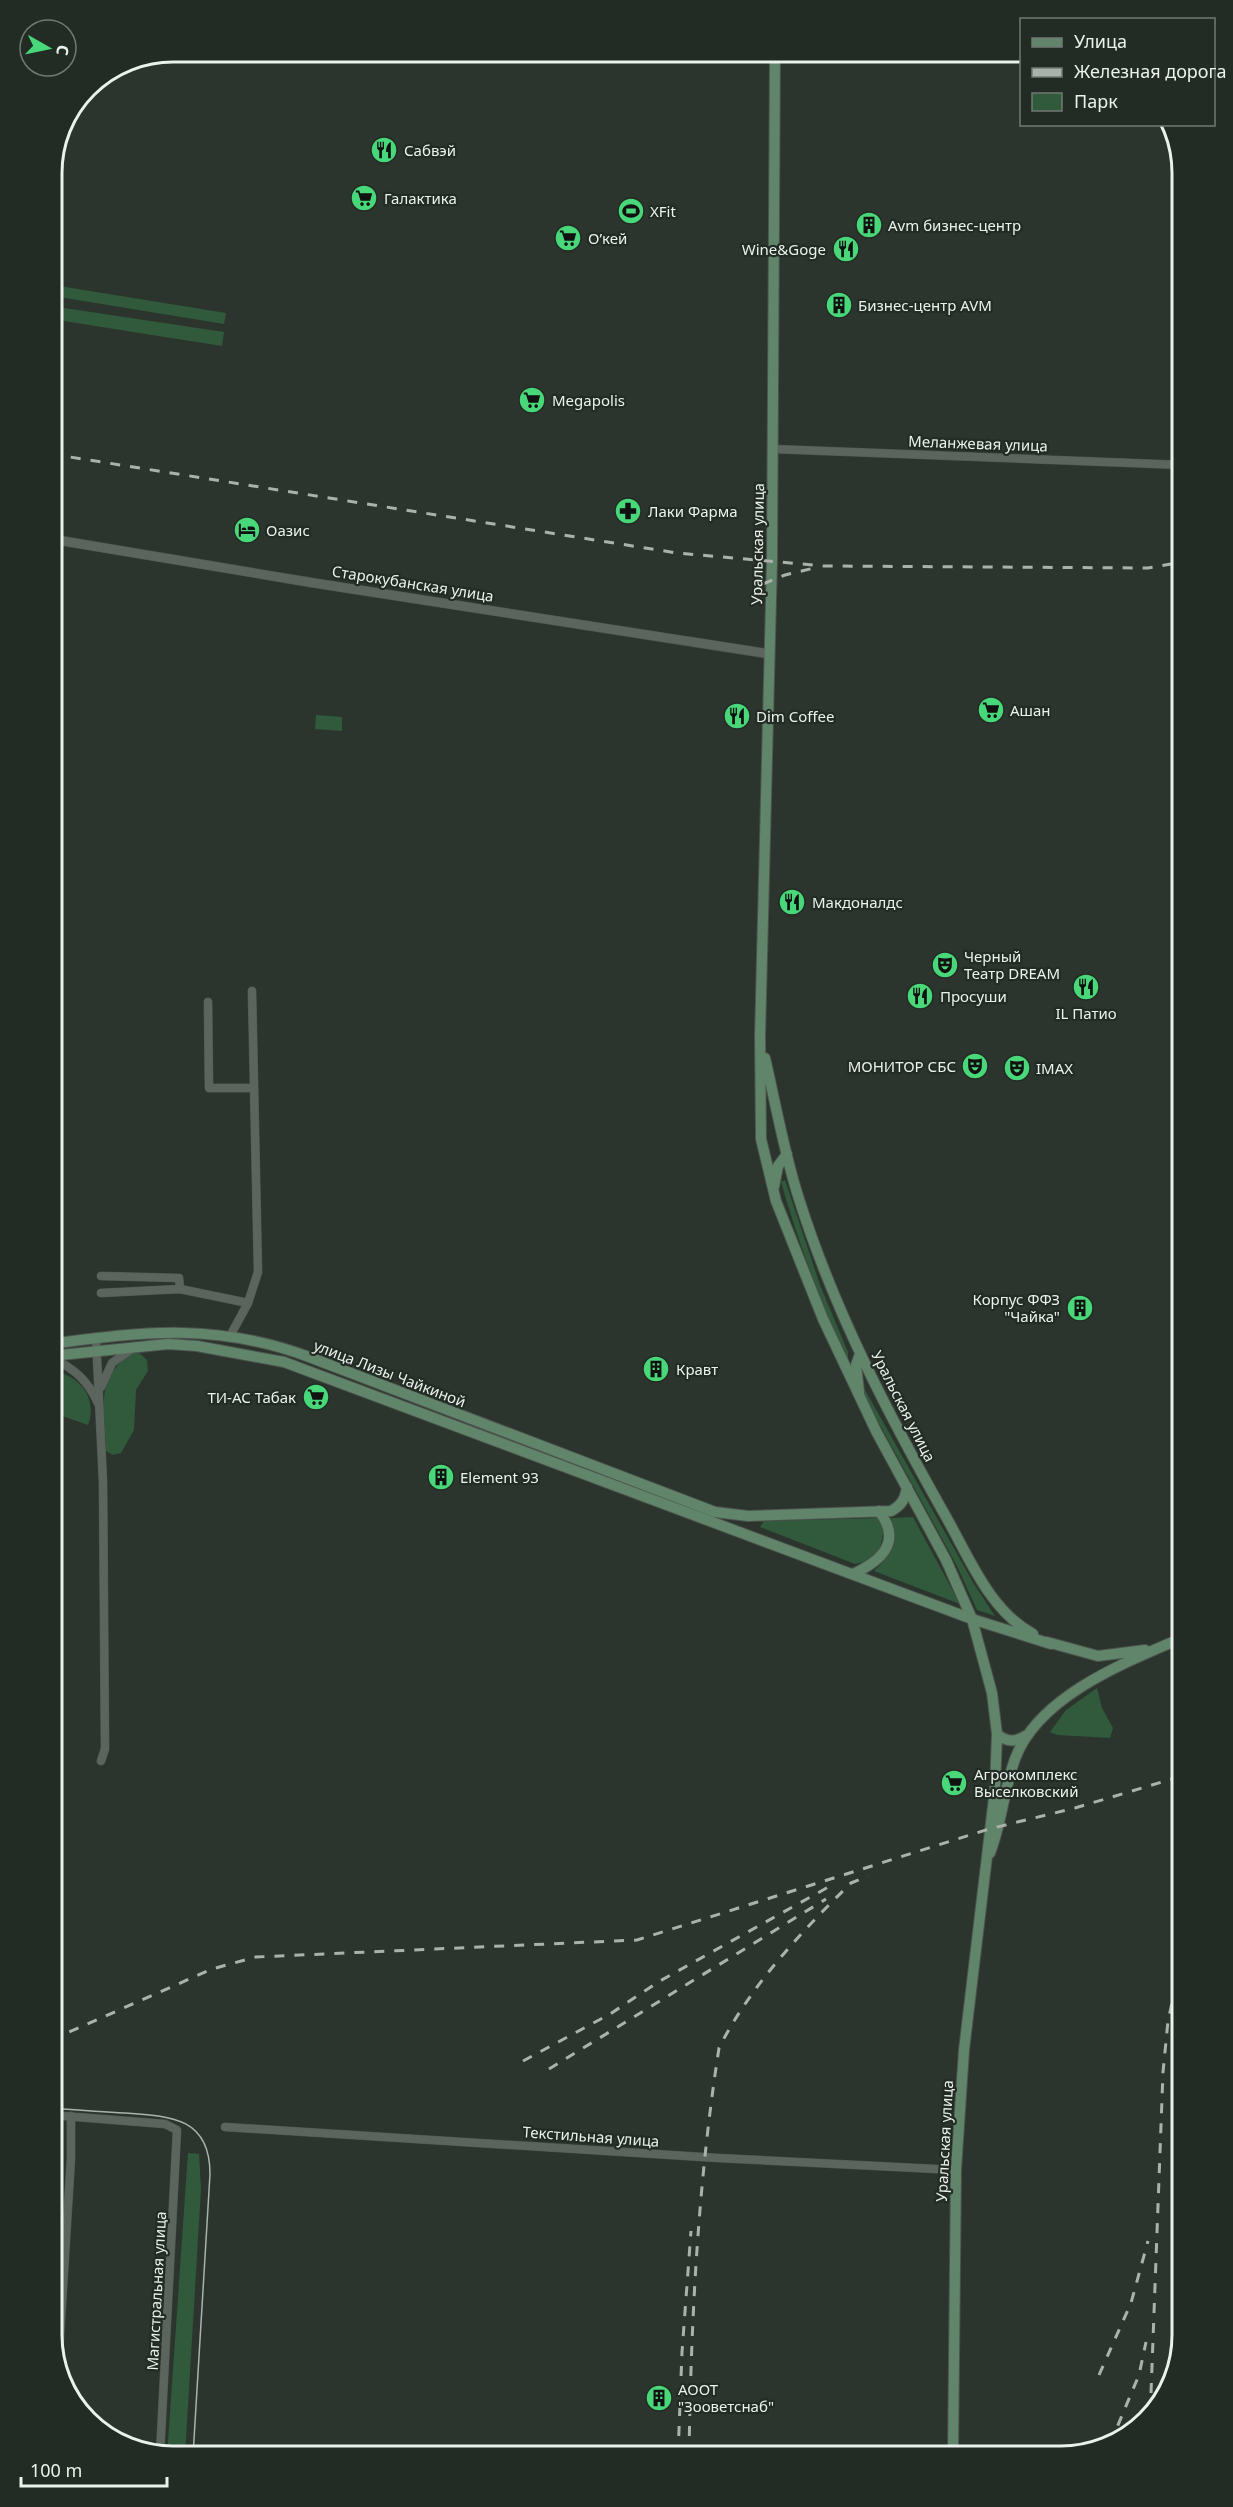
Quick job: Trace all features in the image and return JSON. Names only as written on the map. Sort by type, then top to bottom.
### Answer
[{"type":"main road","name":"Уральская улица","points":[[776,62],[773,449],[760,1037],[761,1139],[773,1190],[823,1319],[946,1560],[972,1619],[992,1693],[997,1734],[995,1789],[964,2050],[958,2170],[954,2446]]},
{"type":"main road","name":"Уральская улица","points":[[760,1037],[799,1199],[860,1354],[899,1432],[984,1585],[1001,1609],[1024,1629],[1051,1644],[1098,1656],[1161,1647]]},
{"type":"main road","points":[[773,1190],[778,1166],[787,1154]]},
{"type":"main road","name":"улица Лизы Чайкиной","points":[[62,1343],[187,1331],[230,1336],[287,1349],[705,1514]]},
{"type":"main road","name":"улица Лизы Чайкиной","points":[[62,1356],[148,1345],[197,1346],[284,1362],[705,1514]]},
{"type":"main road","points":[[859,1393],[856,1365],[860,1354]]},
{"type":"main road","points":[[705,1514],[748,1516],[891,1511],[905,1498],[907,1487]]},
{"type":"main road","points":[[853,1574],[883,1556],[888,1544],[890,1530],[879,1511]]},
{"type":"main road","points":[[705,1514],[972,1619],[1051,1644]]},
{"type":"main road","points":[[1161,1647],[1172,1642]]},
{"type":"main road","name":"Уральская улица","points":[[977,1939],[988,1859],[1000,1826],[1015,1759],[1028,1735],[1056,1705],[1090,1680],[1161,1647]]},
{"type":"main road","points":[[997,1734],[1004,1740],[1016,1742],[1028,1735]]},
{"type":"street","name":"Меланжевая улица","points":[[773,449],[1172,465]]},
{"type":"street","name":"Старокубанская улица","points":[[62,541],[314,583],[770,654]]},
{"type":"street","points":[[230,1336],[248,1303],[258,1272],[252,991]]},
{"type":"street","points":[[208,1002],[209,1088],[254,1088]]},
{"type":"street","points":[[101,1276],[179,1278],[180,1289]]},
{"type":"street","points":[[101,1293],[180,1289],[248,1303]]},
{"type":"street","points":[[96,1338],[100,1407],[105,1749],[101,1761]]},
{"type":"street","points":[[100,1407],[101,1387],[112,1363],[124,1352],[148,1345]]},
{"type":"street","points":[[62,1363],[80,1374],[89,1385],[100,1407]]},
{"type":"street","points":[[62,2116],[71,2116],[71,2158],[62,2303]]},
{"type":"street","name":"Магистральная улица","points":[[71,2116],[165,2124],[177,2130],[161,2444]]},
{"type":"street","name":"Текстильная улица","points":[[225,2127],[718,2158],[958,2170]]},
{"type":"green space","points":[[62,286],[226,313],[224,324],[62,297]]},
{"type":"green space","points":[[62,308],[224,332],[222,346],[62,321]]},
{"type":"green space","points":[[316,715],[342,717],[342,731],[315,729]]},
{"type":"green space","points":[[785,1180],[820,1285],[848,1352],[848,1359],[844,1356],[835,1335],[802,1248],[781,1182]]},
{"type":"green space","points":[[137,1351],[147,1360],[148,1371],[136,1390],[134,1430],[121,1453],[113,1455],[106,1451],[104,1407],[108,1381],[113,1370]]},
{"type":"green space","points":[[62,1373],[78,1382],[88,1396],[90,1415],[88,1425],[62,1416]]},
{"type":"green space","points":[[860,1381],[974,1584],[995,1616],[977,1610],[957,1566],[857,1383]]},
{"type":"green space","points":[[913,1517],[960,1604],[874,1571],[889,1553],[894,1541],[891,1518]]},
{"type":"green space","points":[[878,1518],[884,1529],[879,1553],[868,1561],[855,1564],[760,1527],[764,1521]]},
{"type":"green space","points":[[1097,1688],[1102,1708],[1113,1728],[1110,1738],[1057,1735],[1050,1732],[1066,1710]]},
{"type":"green space","points":[[188,2153],[199,2154],[201,2189],[186,2445],[168,2445]]},
{"type":"tram line","points":[[62,2109],[142,2114],[172,2119],[195,2130],[203,2141],[208,2155],[210,2174],[194,2445]]},
{"type":"railway","points":[[62,456],[677,553],[824,566],[1148,568],[1172,564]]},
{"type":"railway","points":[[763,584],[785,575],[814,568]]},
{"type":"railway","points":[[62,2035],[212,1969],[256,1957],[637,1940],[989,1829],[1075,1808],[1172,1779]]},
{"type":"railway","points":[[689,2446],[697,2251],[706,2149],[719,2048],[746,2003],[778,1960],[851,1883],[868,1876]]},
{"type":"railway","points":[[523,2061],[610,2014],[660,1981],[832,1885]]},
{"type":"railway","points":[[549,2069],[826,1899]]},
{"type":"railway","points":[[1151,2393],[1163,2072],[1172,2003]]},
{"type":"railway","points":[[678,2446],[682,2352],[691,2231]]},
{"type":"railway","points":[[1099,2375],[1131,2303],[1148,2241]]},
{"type":"railway","points":[[1115,2431],[1139,2375],[1146,2342]]},
{"type":"place","name":"Сабвэй","points":[[384,150]]},
{"type":"place","name":"Галактика","points":[[364,198]]},
{"type":"place","name":"XFit","points":[[631,211]]},
{"type":"place","name":"Avm бизнес-центр","points":[[869,225]]},
{"type":"place","name":"О’кей","points":[[568,238]]},
{"type":"place","name":"Wine&Goge","points":[[846,249]]},
{"type":"place","name":"Бизнес-центр AVM","points":[[839,305]]},
{"type":"place","name":"Megapolis","points":[[532,400]]},
{"type":"place","name":"Лаки Фарма","points":[[628,511]]},
{"type":"place","name":"Оазис","points":[[247,530]]},
{"type":"place","name":"Ашан","points":[[991,710]]},
{"type":"place","name":"Dim Coffee","points":[[737,716]]},
{"type":"place","name":"Макдоналдс","points":[[792,902]]},
{"type":"place","name":"Черный Театр DREAM","points":[[945,965]]},
{"type":"place","name":"IL Патио","points":[[1086,987]]},
{"type":"place","name":"Просуши","points":[[920,996]]},
{"type":"place","name":"МОНИТОР СБС","points":[[975,1066]]},
{"type":"place","name":"IMAX","points":[[1017,1068]]},
{"type":"place","name":"Корпус ФФЗ \"Чайка\"","points":[[1080,1308]]},
{"type":"place","name":"Кравт","points":[[656,1369]]},
{"type":"place","name":"ТИ-АС Табак","points":[[316,1397]]},
{"type":"place","name":"Element 93","points":[[441,1477]]},
{"type":"place","name":"Агрокомплекс Выселковский","points":[[954,1783]]},
{"type":"place","name":"АООТ \"Зооветснаб\"","points":[[659,2398]]}]
